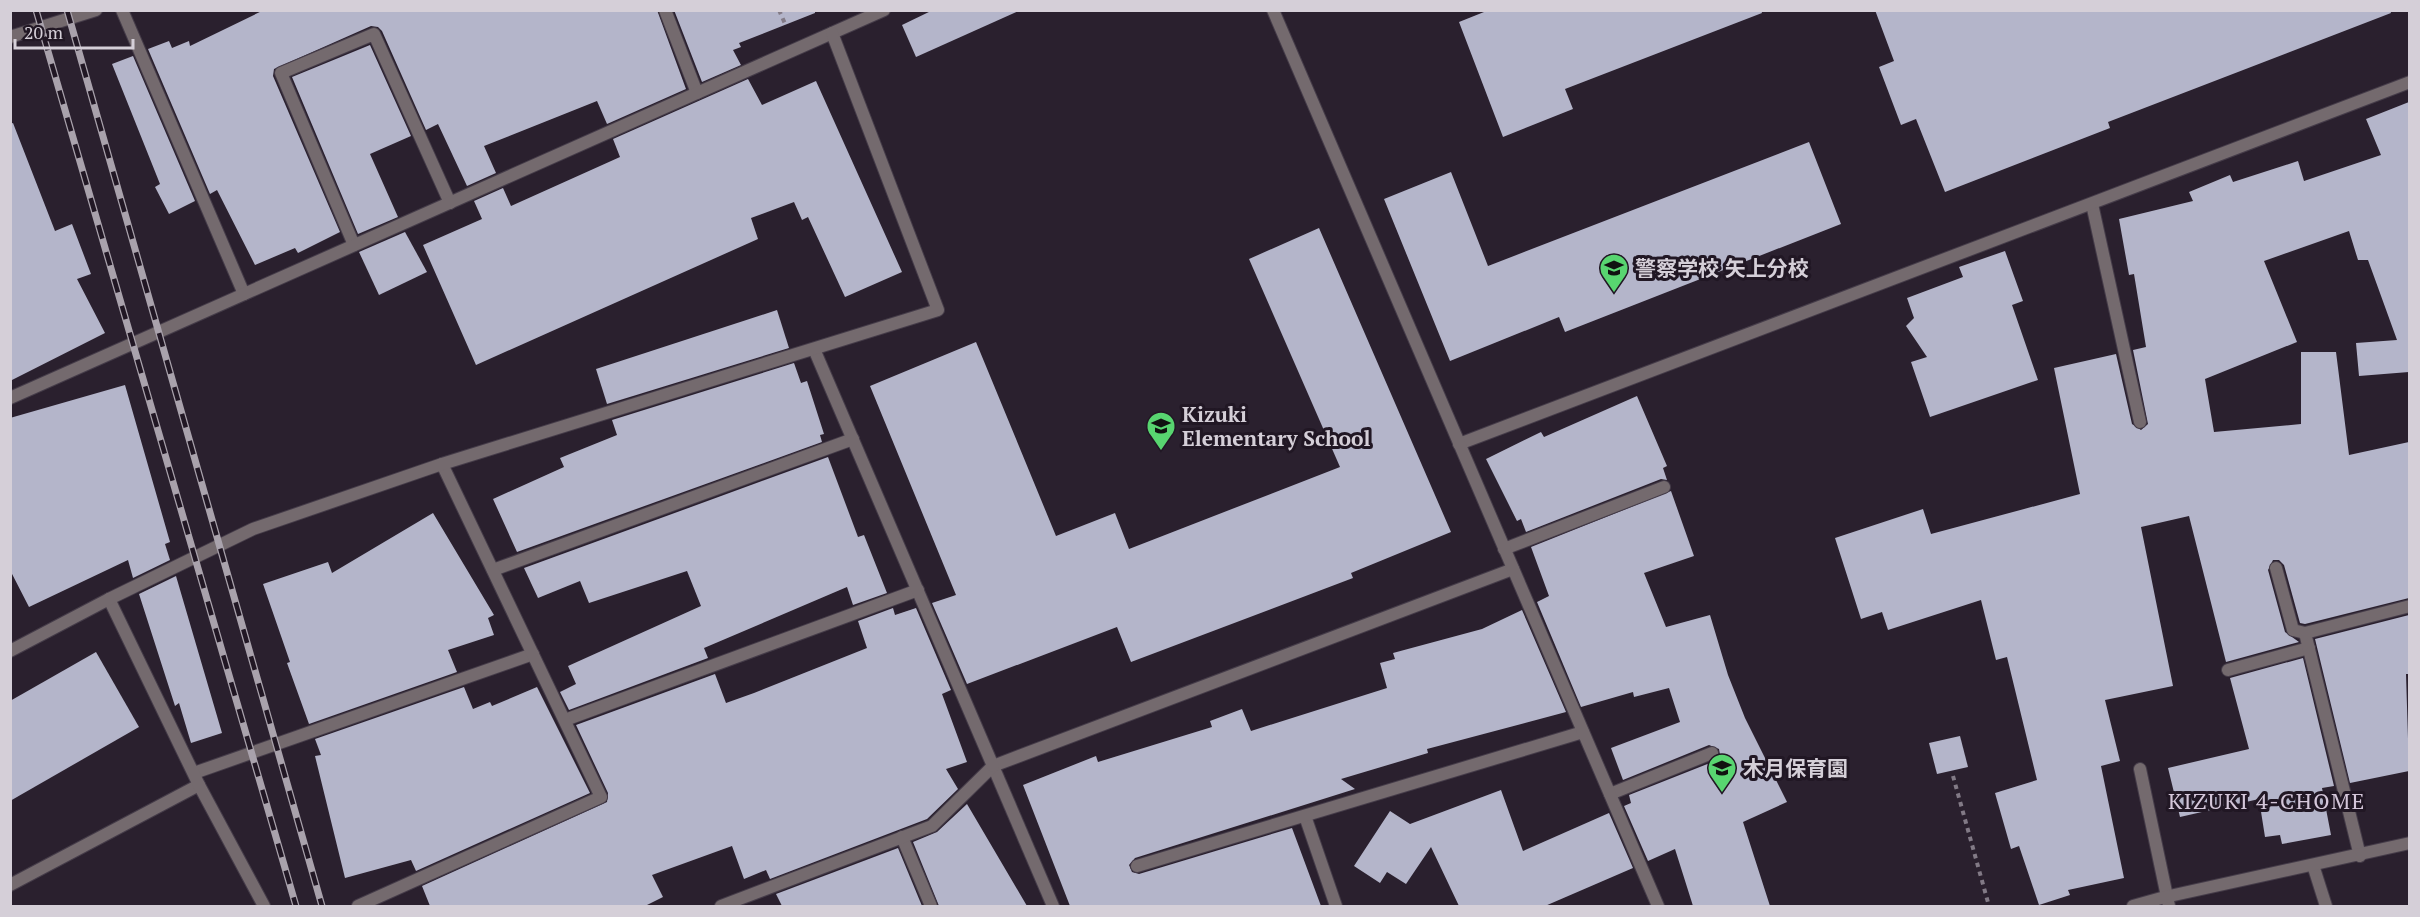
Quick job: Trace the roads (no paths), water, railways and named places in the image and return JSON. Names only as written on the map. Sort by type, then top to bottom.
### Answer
[{"type":"street","points":[[10,37],[96,10]]},
{"type":"street","points":[[122,10],[244,294]]},
{"type":"street","points":[[665,10],[697,93]]},
{"type":"street","points":[[10,398],[884,10]]},
{"type":"street","points":[[1273,10],[1658,906]]},
{"type":"street","points":[[12,646],[252,529],[442,464],[938,310],[832,33]]},
{"type":"street","points":[[354,245],[280,73],[374,34],[450,203]]},
{"type":"street","points":[[1459,444],[2409,82]]},
{"type":"street","points":[[2092,204],[2140,422]]},
{"type":"street","points":[[814,349],[1053,906]]},
{"type":"street","points":[[493,570],[853,439]]},
{"type":"street","points":[[358,906],[601,797],[442,464]]},
{"type":"street","points":[[1504,549],[1664,487]]},
{"type":"street","points":[[2276,568],[2293,630],[2305,633],[2409,606]]},
{"type":"street","points":[[721,906],[932,826],[993,766],[1513,569]]},
{"type":"street","points":[[565,720],[918,590]]},
{"type":"street","points":[[109,599],[199,785],[264,906]]},
{"type":"street","points":[[2305,633],[2360,856]]},
{"type":"street","points":[[2228,670],[2309,648]]},
{"type":"street","points":[[194,772],[533,654]]},
{"type":"street","points":[[1137,866],[1583,732]]},
{"type":"street","points":[[1610,794],[1712,753]]},
{"type":"street","points":[[2140,769],[2167,902]]},
{"type":"street","points":[[10,885],[199,785]]},
{"type":"street","points":[[1305,816],[1336,906]]},
{"type":"street","points":[[902,837],[931,906]]},
{"type":"street","points":[[2133,906],[2167,902],[2409,843]]},
{"type":"street","points":[[2313,865],[2326,906]]},
{"type":"railway","points":[[36,10],[296,906]]},
{"type":"railway","points":[[67,10],[322,906]]},
{"type":"place","name":"警察学校 矢上分校","points":[[1614,294]]},
{"type":"place","name":"Kizuki Elementary School","points":[[1161,452]]},
{"type":"place","name":"木月保育園","points":[[1722,794]]},
{"type":"district","name":"KIZUKI 4-CHOME","points":[[2267,800]]}]
